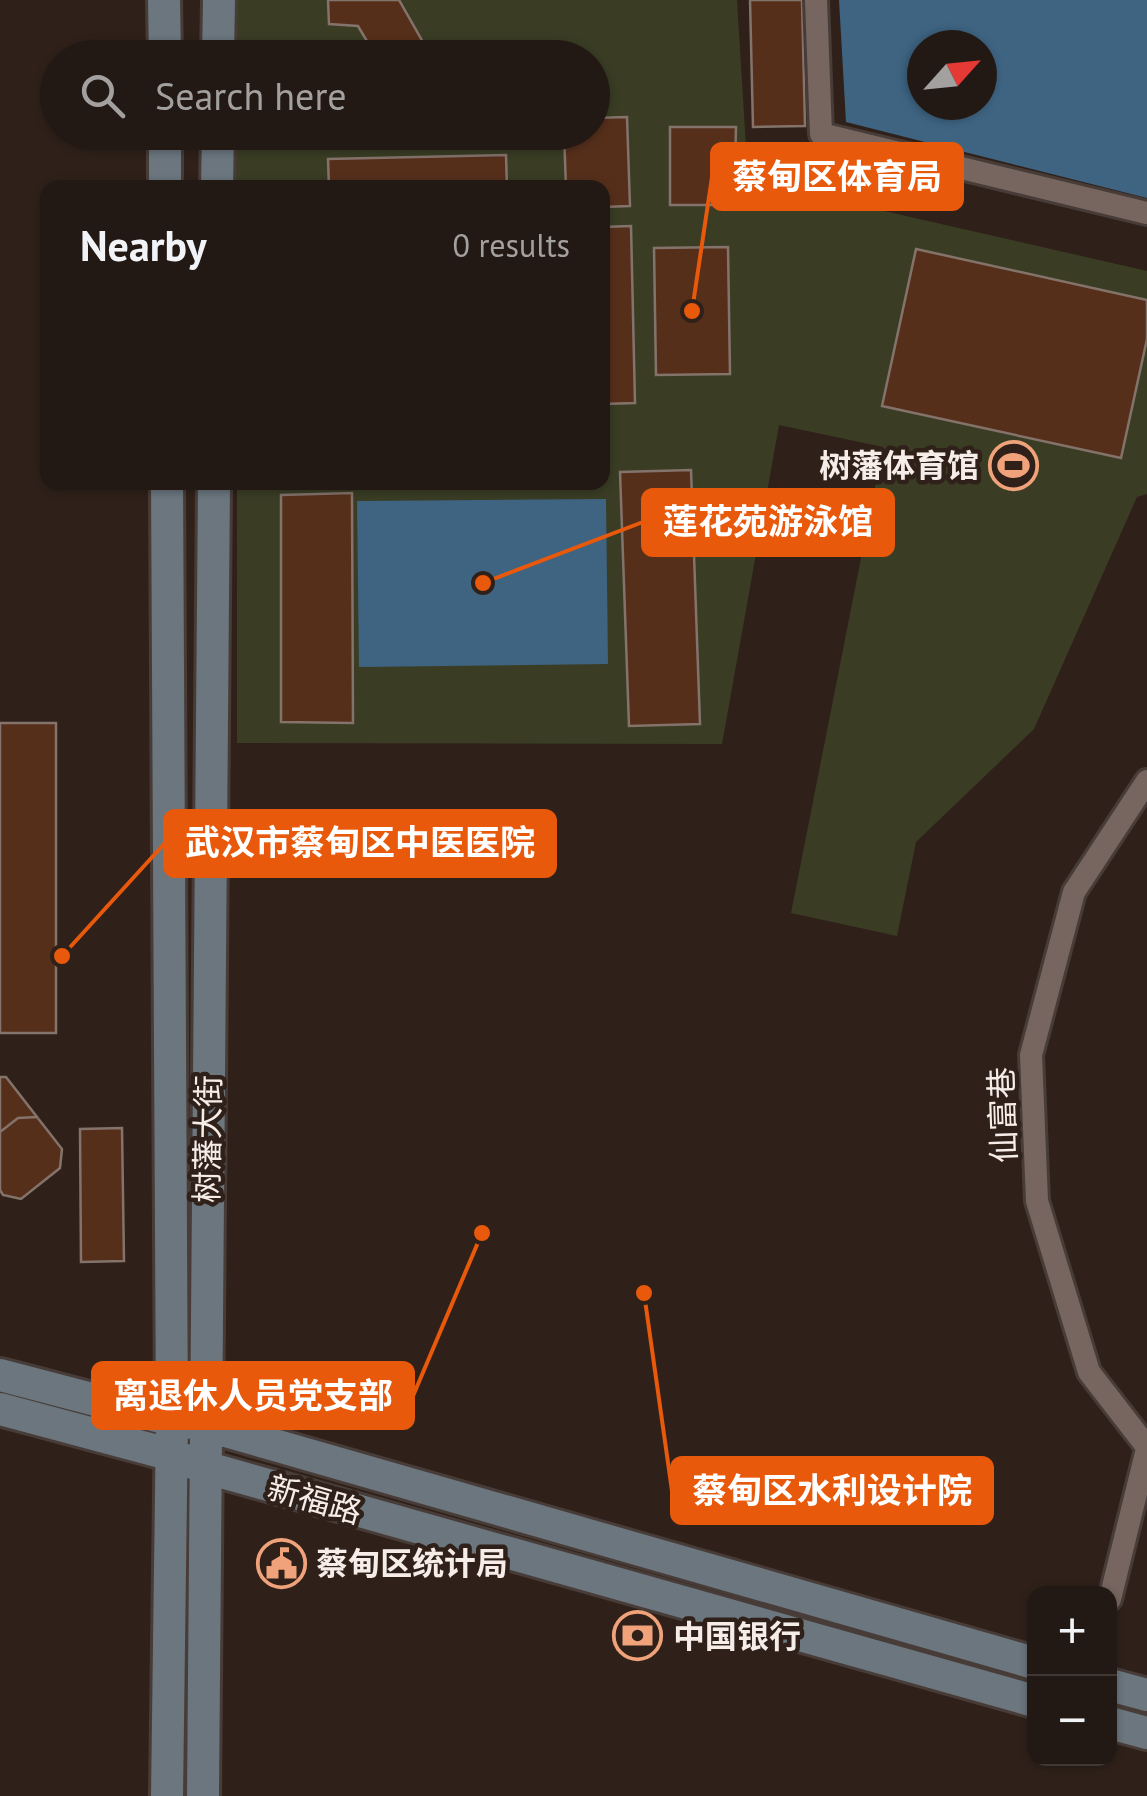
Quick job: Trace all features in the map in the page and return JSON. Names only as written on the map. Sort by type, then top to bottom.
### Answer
[{"type":"street","points":[[164,0],[164,40]]},
{"type":"street","points":[[218,40],[219,0]]},
{"type":"street","points":[[816,0],[821,134],[1147,214]]},
{"type":"street","points":[[165,150],[165,180]]},
{"type":"street","points":[[217,180],[218,150]]},
{"type":"street","name":"树藩大街","points":[[167,490],[172,1455],[167,1796]]},
{"type":"street","name":"树藩大街","points":[[203,1796],[214,490]]},
{"type":"street","name":"仙富巷","points":[[1113,1586],[1147,1448],[1089,1372],[1037,1201],[1030,1055],[1074,892],[1147,780]]},
{"type":"street","name":"新福路","points":[[0,1375],[205,1425],[1027,1661]]},
{"type":"street","name":"新福路","points":[[0,1410],[172,1455],[204,1468],[1027,1700]]},
{"type":"street","points":[[1117,1687],[1147,1696]]},
{"type":"street","points":[[1117,1724],[1147,1733]]},
{"type":"green space","name":"树藩体育馆","points":[[236,0],[737,0],[748,180],[1147,271],[1147,494],[1137,497],[1034,729],[916,842],[897,936],[791,913],[883,447],[779,425],[722,744],[237,743],[237,490],[610,490],[610,180],[236,180],[236,150],[610,150],[610,40],[236,40]]},
{"type":"water","points":[[839,0],[1147,0],[1147,198],[846,122]]},
{"type":"water","points":[[606,499],[608,664],[359,667],[357,501]]},
{"type":"building","points":[[328,0],[399,0],[422,40],[366,40],[358,26],[329,24]]},
{"type":"building","points":[[750,0],[802,0],[805,126],[753,127]]},
{"type":"building","points":[[610,117],[627,117],[630,206],[610,207],[610,180],[566,180],[565,150],[610,150]]},
{"type":"building","points":[[670,127],[736,127],[735,164],[718,164],[718,205],[670,205]]},
{"type":"building","points":[[506,155],[507,180],[329,180],[328,159]]},
{"type":"building","points":[[631,226],[635,403],[610,404],[610,227]]},
{"type":"building","points":[[728,247],[730,374],[656,375],[654,248]]},
{"type":"building","points":[[916,249],[1147,300],[1147,339],[1121,458],[882,406]]},
{"type":"building","points":[[691,470],[700,724],[629,726],[620,472]]},
{"type":"building","points":[[352,493],[353,723],[281,722],[281,495]]},
{"type":"building","points":[[0,723],[56,723],[56,1033],[0,1033]]},
{"type":"building","points":[[0,1077],[6,1077],[37,1117],[18,1118],[0,1132]]},
{"type":"building","points":[[37,1117],[62,1149],[60,1168],[21,1199],[3,1195],[0,1132],[18,1118]]},
{"type":"building","points":[[122,1128],[124,1261],[81,1262],[80,1129]]},
{"type":"place","name":"蔡甸区体育局","points":[[692,311]]},
{"type":"place","name":"树藩体育馆","points":[[1014,465]]},
{"type":"place","name":"莲花苑游泳馆","points":[[483,583]]},
{"type":"place","name":"武汉市蔡甸区中医医院","points":[[62,956]]},
{"type":"place","name":"离退休人员党支部","points":[[482,1233]]},
{"type":"place","name":"蔡甸区水利设计院","points":[[644,1293]]},
{"type":"place","name":"蔡甸区统计局","points":[[281,1563]]},
{"type":"place","name":"中国银行","points":[[638,1636]]}]
